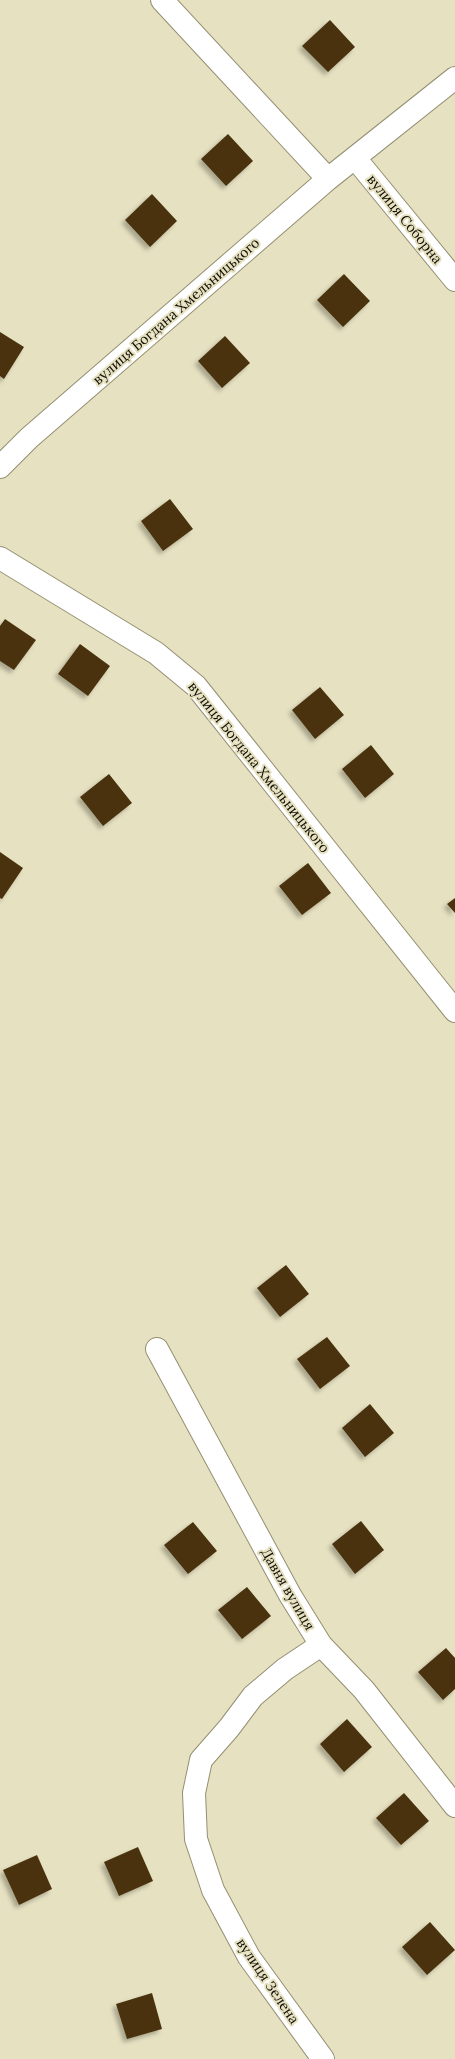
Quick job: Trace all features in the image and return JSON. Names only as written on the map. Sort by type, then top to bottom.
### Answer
[{"type":"street","points":[[162,0],[328,179]]},
{"type":"street","name":"вулиця Богдана Хмельницького","points":[[0,467],[29,438],[328,179],[455,78]]},
{"type":"street","name":"вулиця Соборна","points":[[355,158],[455,280]]},
{"type":"street","name":"вулиця Богдана Хмельницького","points":[[0,558],[156,653],[196,686],[455,1011]]},
{"type":"street","name":"Давня вулиця","points":[[156,1349],[290,1595],[321,1645],[364,1690],[455,1806]]},
{"type":"street","name":"вулиця Зелена","points":[[321,1645],[285,1669],[253,1696],[229,1728],[201,1760],[194,1793],[196,1839],[213,1890],[249,1957],[323,2059]]},
{"type":"building","points":[[330,20],[355,47],[328,72],[302,46]]},
{"type":"building","points":[[228,134],[253,161],[226,186],[201,159]]},
{"type":"building","points":[[152,194],[177,221],[150,247],[125,220]]},
{"type":"building","points":[[344,274],[370,301],[343,327],[317,300]]},
{"type":"building","points":[[0,332],[24,347],[4,379],[0,376]]},
{"type":"building","points":[[225,336],[250,363],[222,388],[198,361]]},
{"type":"building","points":[[170,499],[193,529],[163,551],[141,521]]},
{"type":"building","points":[[5,619],[36,640],[14,670],[0,661],[0,626]]},
{"type":"building","points":[[80,644],[110,666],[88,696],[58,674]]},
{"type":"building","points":[[320,687],[344,715],[315,739],[292,710]]},
{"type":"building","points":[[371,745],[394,774],[365,798],[342,769]]},
{"type":"building","points":[[109,774],[132,803],[103,826],[80,797]]},
{"type":"building","points":[[0,852],[23,868],[2,899],[0,898]]},
{"type":"building","points":[[308,863],[331,893],[302,915],[279,886]]},
{"type":"building","points":[[455,898],[455,913],[447,904]]},
{"type":"building","points":[[286,1265],[309,1294],[280,1317],[257,1288]]},
{"type":"building","points":[[327,1337],[350,1366],[320,1389],[297,1359]]},
{"type":"building","points":[[370,1404],[394,1433],[365,1457],[342,1428]]},
{"type":"building","points":[[361,1521],[384,1550],[355,1574],[332,1544]]},
{"type":"building","points":[[193,1522],[217,1551],[188,1574],[164,1545]]},
{"type":"building","points":[[247,1587],[271,1616],[242,1639],[218,1610]]},
{"type":"building","points":[[446,1648],[455,1658],[455,1689],[443,1700],[418,1672]]},
{"type":"building","points":[[347,1719],[372,1747],[344,1772],[320,1744]]},
{"type":"building","points":[[404,1793],[429,1821],[401,1845],[376,1818]]},
{"type":"building","points":[[138,1847],[153,1881],[119,1896],[104,1862]]},
{"type":"building","points":[[37,1855],[52,1889],[19,1905],[3,1870]]},
{"type":"building","points":[[430,1922],[455,1950],[427,1975],[402,1947]]},
{"type":"building","points":[[152,1993],[162,2029],[127,2039],[116,2004]]}]
